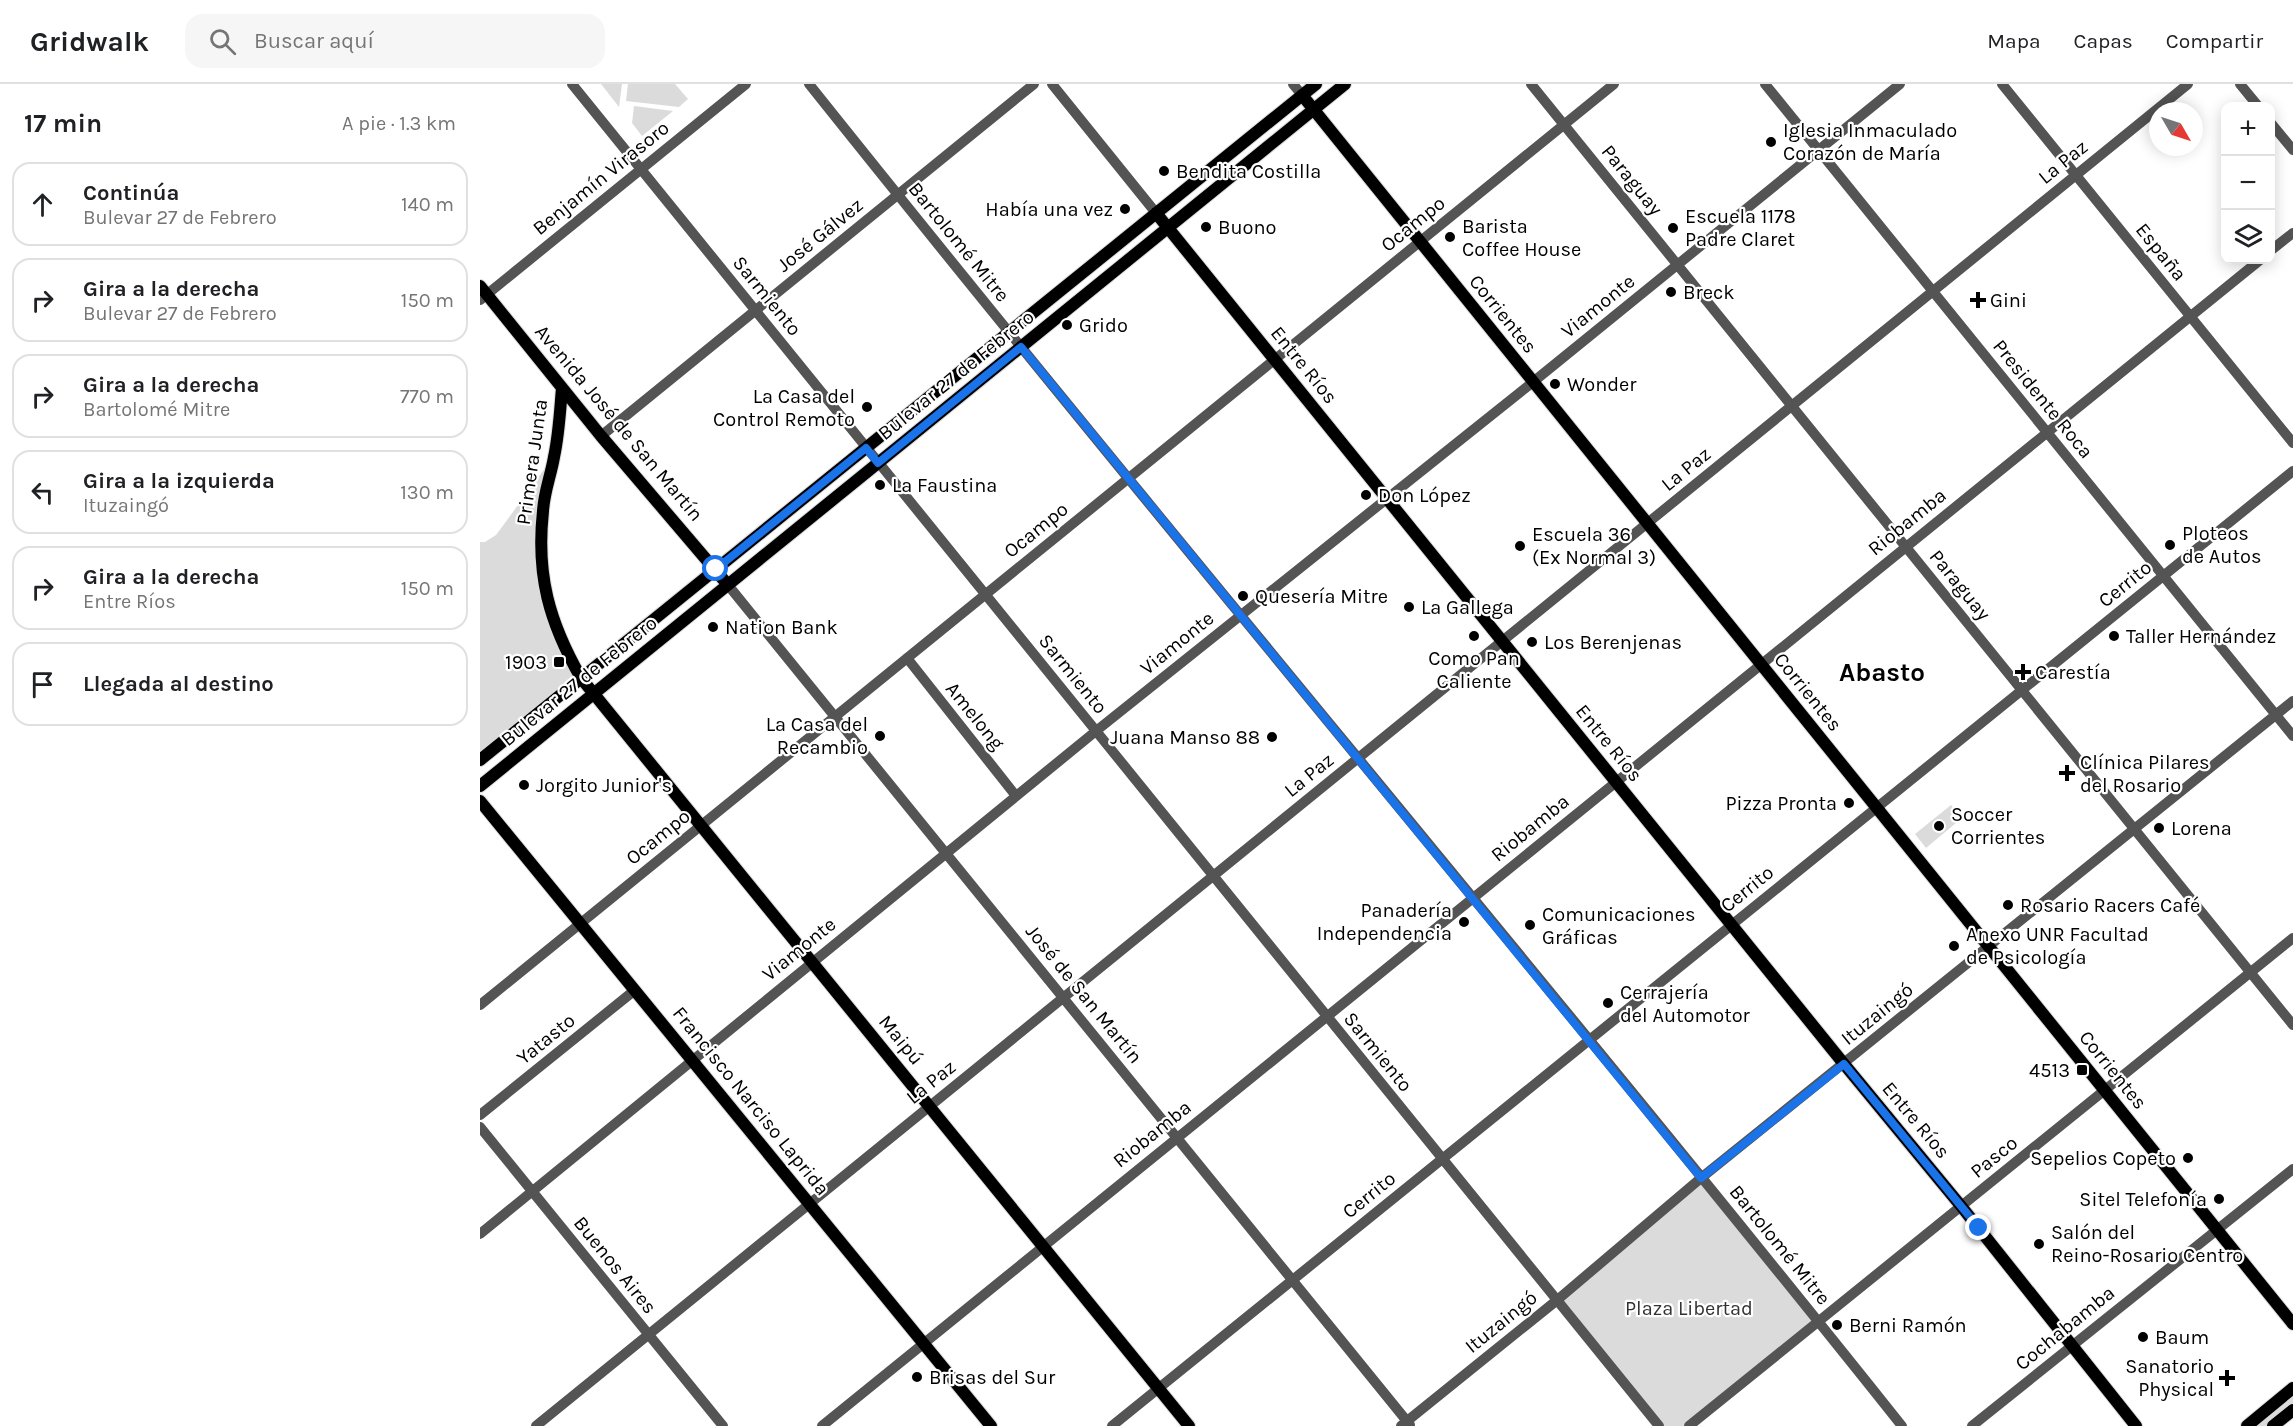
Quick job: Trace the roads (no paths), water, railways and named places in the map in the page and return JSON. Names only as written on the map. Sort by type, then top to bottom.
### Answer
[{"type":"main road","name":"Bulevar 27 de Febrero","points":[[480,760],[1316,84]]},
{"type":"main road","name":"Bulevar 27 de Febrero","points":[[480,786],[1345,84]]},
{"type":"main road","name":"Corrientes","points":[[1302,95],[2293,1324]]},
{"type":"main road","name":"Entre Ríos","points":[[1156,213],[1961,1206],[2136,1426]]},
{"type":"main road","name":"Avenida José de San Martín","points":[[482,294],[728,585]]},
{"type":"main road","name":"Primera Junta","points":[[562,388],[554,456],[543,510],[542,573],[550,611],[565,649],[581,678]]},
{"type":"main road","name":"Maipú","points":[[581,678],[1189,1426]]},
{"type":"main road","name":"Francisco Narciso Laprida","points":[[480,801],[991,1426]]},
{"type":"main road","points":[[2247,1426],[2293,1388]]},
{"type":"main road","points":[[2273,1426],[2293,1410]]},
{"type":"street","name":"Sarmiento","points":[[572,84],[1659,1426]]},
{"type":"street","name":"Benjamín Virasoro","points":[[482,294],[746,84]]},
{"type":"street","name":"Bartolomé Mitre","points":[[809,84],[1902,1426]]},
{"type":"street","name":"José Gálvez","points":[[602,436],[1034,84]]},
{"type":"street","name":"Entre Ríos","points":[[1052,84],[1156,213]]},
{"type":"street","name":"Corrientes","points":[[1293,84],[1302,95]]},
{"type":"street","name":"Paraguay","points":[[1531,84],[2293,1025]]},
{"type":"street","name":"Ocampo","points":[[480,1005],[1614,84]]},
{"type":"street","name":"Presidente Roca","points":[[1766,84],[2293,736]]},
{"type":"street","name":"Viamonte","points":[[480,1234],[1096,731],[1533,382],[1899,84]]},
{"type":"street","name":"España","points":[[2002,84],[2293,443]]},
{"type":"street","name":"La Paz","points":[[536,1426],[2188,84]]},
{"type":"street","points":[[2240,84],[2255,102]]},
{"type":"street","points":[[2275,127],[2293,150]]},
{"type":"street","points":[[2275,248],[2293,233]]},
{"type":"street","name":"Riobamba","points":[[822,1426],[2255,264]]},
{"type":"street","name":"Cerrito","points":[[1112,1426],[2293,471]]},
{"type":"street","name":"José de San Martín","points":[[728,585],[1407,1424]]},
{"type":"street","name":"Amelong","points":[[907,658],[1016,796]]},
{"type":"street","name":"Ituzaingó","points":[[1407,1424],[1701,1178],[2293,701]]},
{"type":"street","name":"Pasco","points":[[1689,1426],[2293,938]]},
{"type":"street","name":"Yatasto","points":[[480,1115],[635,990]]},
{"type":"street","name":"Buenos Aires","points":[[480,1126],[723,1426]]},
{"type":"street","name":"Cochabamba","points":[[1972,1426],[2293,1169]]},
{"type":"place","name":"Iglesia Inmaculado Corazón de María","points":[[1771,142]]},
{"type":"place","name":"Bendita Costilla","points":[[1164,171]]},
{"type":"place","name":"Había una vez","points":[[1125,209]]},
{"type":"place","name":"Buono","points":[[1206,227]]},
{"type":"place","name":"Escuela 1178 Padre Claret","points":[[1673,228]]},
{"type":"place","name":"Barista Coffee House","points":[[1450,237]]},
{"type":"place","name":"Breck","points":[[1671,292]]},
{"type":"place","name":"Gini","points":[[1978,300]]},
{"type":"place","name":"Grido","points":[[1067,325]]},
{"type":"place","name":"Wonder","points":[[1555,384]]},
{"type":"place","name":"La Casa del Control Remoto","points":[[867,407]]},
{"type":"place","name":"La Faustina","points":[[880,485]]},
{"type":"place","name":"Don López","points":[[1366,495]]},
{"type":"place","name":"Ploteos de Autos","points":[[2170,545]]},
{"type":"place","name":"Escuela 36 (Ex Normal 3)","points":[[1520,546]]},
{"type":"place","name":"Quesería Mitre","points":[[1243,596]]},
{"type":"place","name":"La Gallega","points":[[1409,607]]},
{"type":"place","name":"Nation Bank","points":[[713,627]]},
{"type":"place","name":"Como Pan Caliente","points":[[1474,636]]},
{"type":"place","name":"Taller Hernández","points":[[2114,636]]},
{"type":"place","name":"Los Berenjenas","points":[[1532,642]]},
{"type":"place","name":"1903","points":[[559,662]]},
{"type":"place","name":"Carestía","points":[[2023,672]]},
{"type":"place","name":"La Casa del Recambio","points":[[880,736]]},
{"type":"place","name":"Juana Manso 88","points":[[1272,737]]},
{"type":"place","name":"Clínica Pilares del Rosario","points":[[2067,773]]},
{"type":"place","name":"Jorgito Junior's","points":[[524,785]]},
{"type":"place","name":"Pizza Pronta","points":[[1849,803]]},
{"type":"place","name":"Soccer Corrientes","points":[[1939,826]]},
{"type":"place","name":"Lorena","points":[[2159,828]]},
{"type":"place","name":"Rosario Racers Café","points":[[2008,905]]},
{"type":"place","name":"Panadería Independencia","points":[[1464,922]]},
{"type":"place","name":"Comunicaciones Gráficas","points":[[1530,925]]},
{"type":"place","name":"Anexo UNR Facultad de Psicología","points":[[1954,946]]},
{"type":"place","name":"Cerrajería del Automotor","points":[[1608,1003]]},
{"type":"place","name":"4513","points":[[2082,1070]]},
{"type":"place","name":"Sepelios Copeto","points":[[2188,1158]]},
{"type":"place","name":"Sitel Telefonía","points":[[2219,1199]]},
{"type":"place","name":"Salón del Reino-Rosario Centro","points":[[2039,1244]]},
{"type":"place","name":"Berni Ramón","points":[[1837,1325]]},
{"type":"place","name":"Baum","points":[[2143,1337]]},
{"type":"place","name":"Brisas del Sur","points":[[917,1377]]},
{"type":"place","name":"Sanatorio Physical","points":[[2227,1378]]},
{"type":"district","name":"Abasto","points":[[1882,672]]},
{"type":"park label","name":"Plaza Libertad","points":[[1689,1308]]}]
